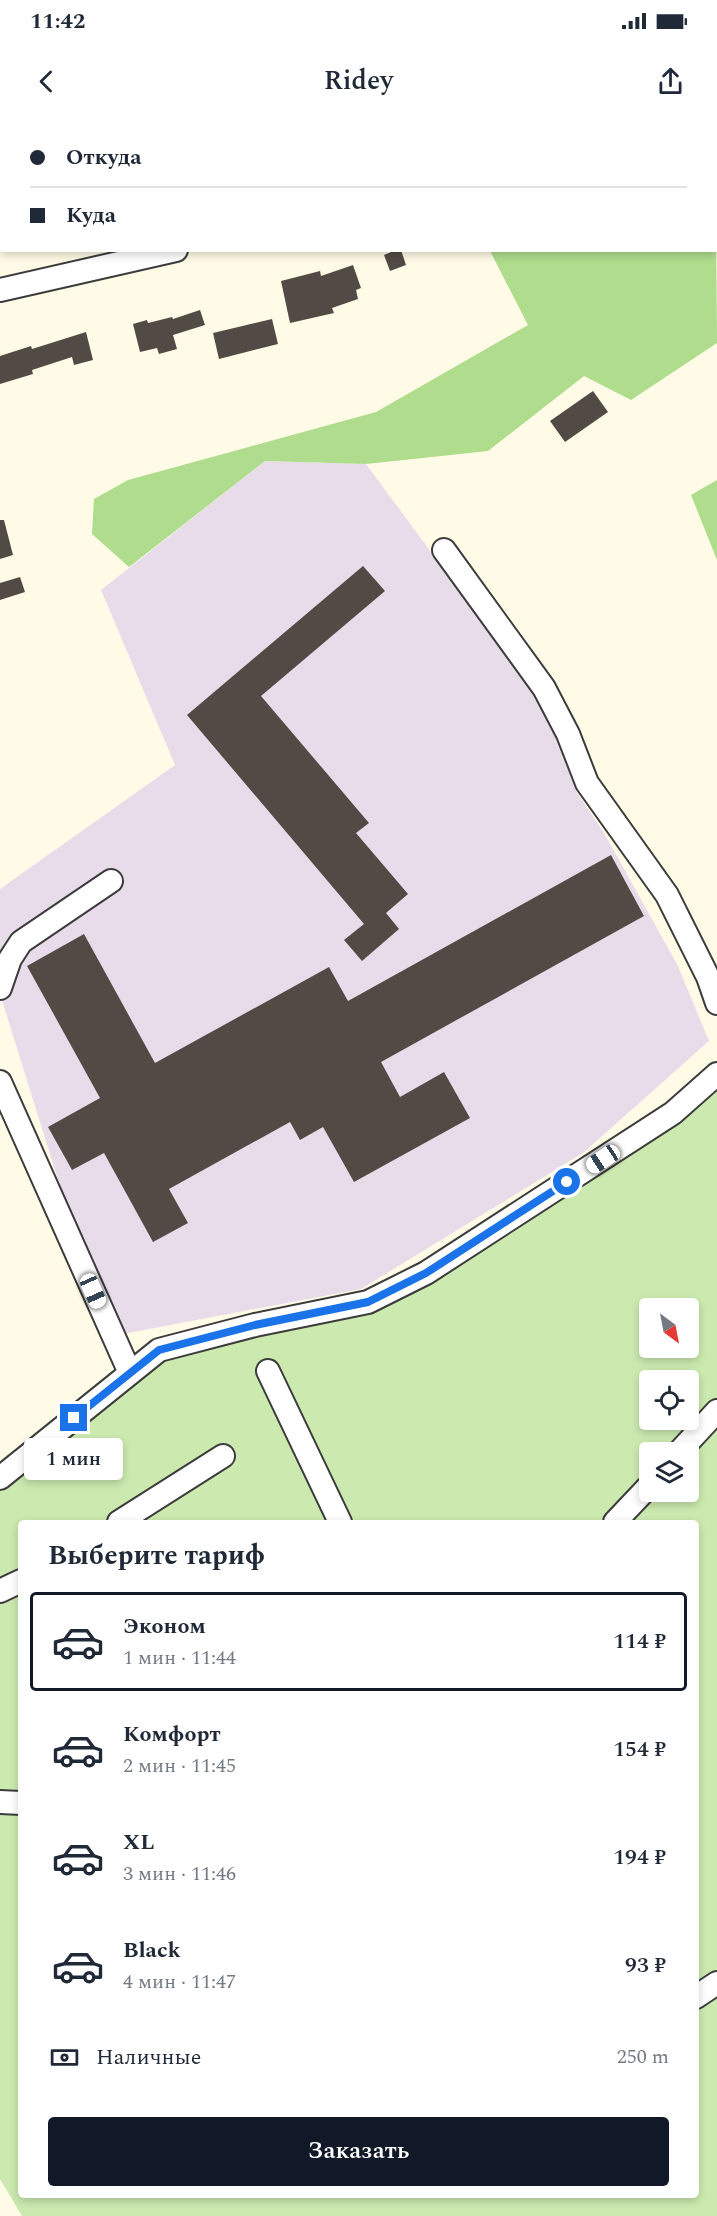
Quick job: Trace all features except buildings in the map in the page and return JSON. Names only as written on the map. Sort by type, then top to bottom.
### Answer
[{"type":"street","points":[[0,290],[167,252]]},
{"type":"street","points":[[444,550],[544,688],[568,734],[586,783],[667,895],[708,977],[717,1003]]},
{"type":"street","points":[[0,988],[10,959],[21,942],[111,881]]},
{"type":"street","points":[[0,1082],[130,1373]]},
{"type":"street","points":[[0,1478],[159,1350],[255,1325],[368,1302],[426,1273],[674,1113],[713,1085]]},
{"type":"street","points":[[268,1371],[339,1520]]},
{"type":"street","points":[[688,1442],[717,1411]]},
{"type":"street","points":[[122,1520],[223,1456]]},
{"type":"street","points":[[617,1520],[639,1497]]},
{"type":"street","points":[[0,1591],[18,1582]]},
{"type":"street","points":[[0,1802],[18,1803]]},
{"type":"street","points":[[699,1995],[717,1983]]},
{"type":"shaded area","points":[[265,461],[366,464],[541,701],[576,791],[604,833],[678,966],[709,1041],[583,1153],[361,1289],[107,1337],[0,994],[0,889],[175,765],[101,590]]},
{"type":"green space","points":[[491,252],[716,252],[717,343],[631,400],[584,376],[488,451],[366,464],[265,461],[129,567],[92,534],[94,499],[128,480],[376,412],[528,325]]},
{"type":"green space","points":[[717,480],[717,560],[691,495]]},
{"type":"green space","points":[[717,1074],[717,2216],[22,2216],[0,2179],[0,1478],[159,1350],[368,1302]]},
{"type":"route","points":[[74,1418],[159,1350],[255,1325],[368,1302],[426,1273],[567,1182]]}]
